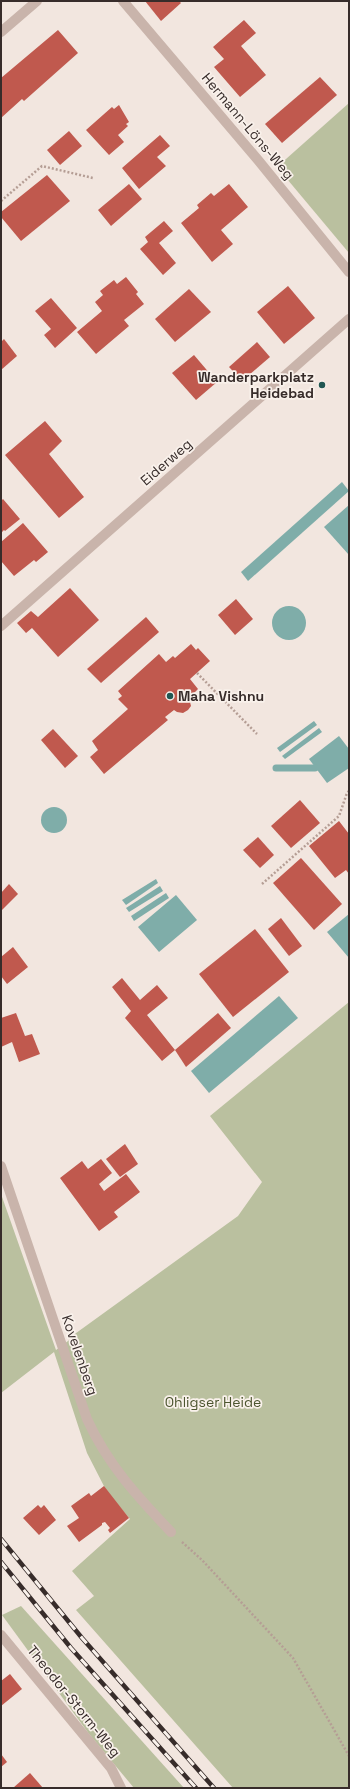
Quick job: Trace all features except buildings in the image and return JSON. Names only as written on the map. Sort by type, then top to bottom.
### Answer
[{"type":"street","points":[[1,32],[37,1]]},
{"type":"street","name":"Hermann-Löns-Weg","points":[[122,1],[258,160],[349,272]]},
{"type":"street","name":"Eiderweg","points":[[1,626],[349,319]]},
{"type":"street","name":"Kovelenberg","points":[[1,1166],[88,1419],[96,1438],[112,1464],[135,1494],[171,1532]]},
{"type":"street","name":"Theodor-Storm-Weg","points":[[1,1635],[111,1768],[121,1788]]},
{"type":"path","points":[[1,201],[42,166],[93,178]]},
{"type":"path","points":[[197,673],[257,734]]},
{"type":"path","points":[[262,884],[339,816],[349,791]]},
{"type":"path","points":[[171,1532],[202,1560],[293,1658],[349,1756]]},
{"type":"green space","points":[[349,103],[349,253],[277,167]]},
{"type":"green space","name":"Ohligser Heide","points":[[349,1002],[349,1788],[233,1788],[76,1610],[94,1596],[72,1571],[130,1519],[107,1492],[87,1453],[54,1352],[1,1393],[1,1194],[56,1350],[72,1338],[72,1336],[238,1216],[262,1182],[210,1116]]},
{"type":"green space","points":[[21,1606],[184,1788],[134,1788],[89,1734],[2,1615]]},
{"type":"water","points":[[342,482],[349,491],[248,581],[241,572]]},
{"type":"water","points":[[349,505],[349,555],[324,527]]},
{"type":"water","points":[[289,606],[301,611],[306,623],[301,635],[289,640],[277,635],[272,623],[277,611]]},
{"type":"water","points":[[314,721],[317,725],[280,752],[277,748]]},
{"type":"water","points":[[319,728],[322,732],[285,759],[282,756]]},
{"type":"water","points":[[339,736],[349,749],[349,768],[327,783],[309,759]]},
{"type":"water","points":[[54,807],[64,810],[67,820],[64,830],[54,833],[44,830],[41,820],[44,810]]},
{"type":"water","points":[[156,879],[158,883],[126,905],[122,900]]},
{"type":"water","points":[[160,886],[163,891],[129,912],[126,908]]},
{"type":"water","points":[[166,893],[169,898],[134,921],[131,916]]},
{"type":"water","points":[[176,895],[197,920],[159,952],[138,927]]},
{"type":"water","points":[[349,914],[349,958],[327,932]]},
{"type":"water","points":[[279,996],[298,1018],[209,1093],[191,1071]]},
{"type":"waterway","points":[[276,768],[315,768]]},
{"type":"railway","points":[[1,1539],[82,1638],[214,1788]]},
{"type":"railway","points":[[1,1562],[71,1648],[196,1788]]},
{"type":"place","name":"Wanderparkplatz Heidebad","points":[[322,385]]},
{"type":"place","name":"Maha Vishnu","points":[[170,696]]}]
